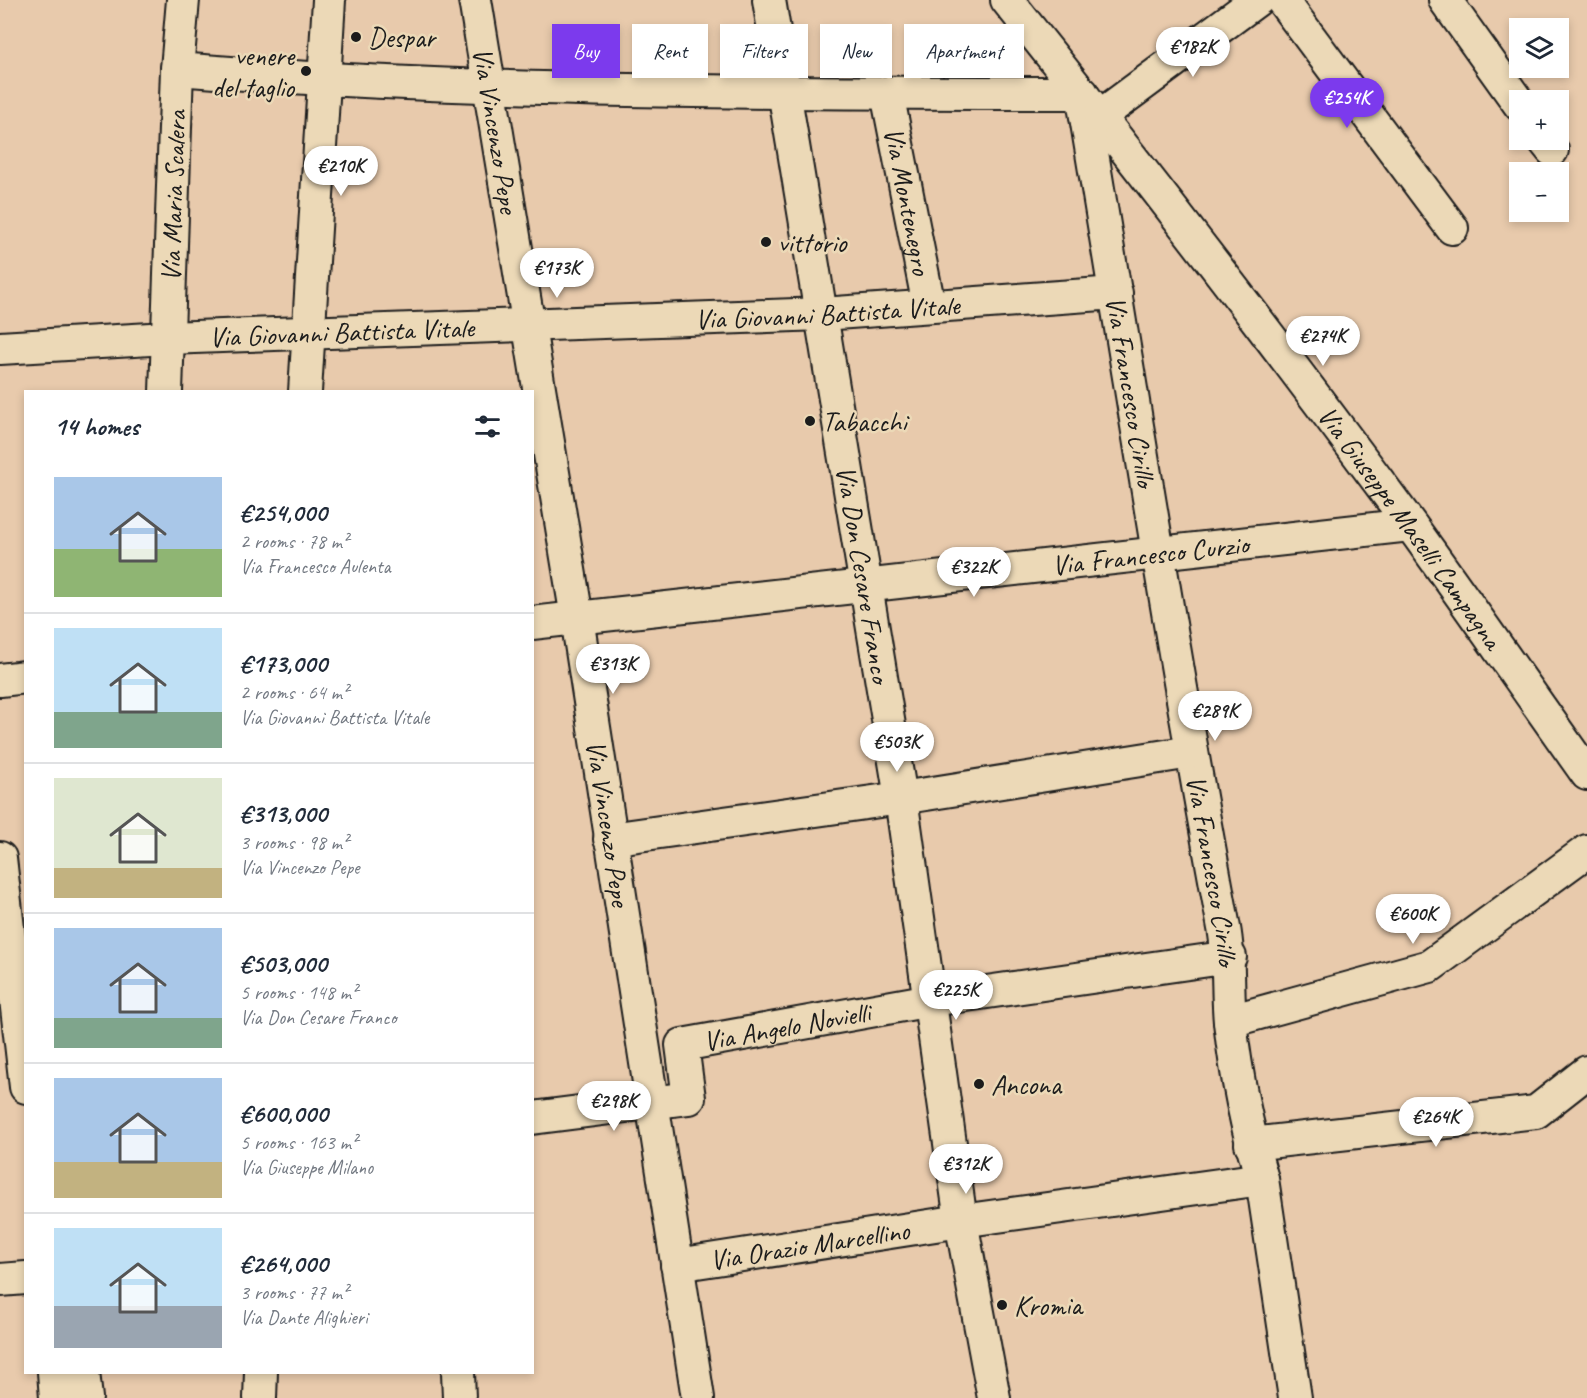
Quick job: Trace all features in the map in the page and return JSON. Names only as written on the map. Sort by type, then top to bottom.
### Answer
[{"type":"street","name":"Via Maria Scalera","points":[[166,390],[177,69],[183,0]]},
{"type":"street","points":[[305,390],[322,80],[329,0]]},
{"type":"street","name":"Via Vincenzo Pepe","points":[[475,0],[577,618],[698,1398]]},
{"type":"street","name":"Via Don Cesare Franco","points":[[769,0],[901,798],[962,1221],[994,1398]]},
{"type":"street","name":"Via Giuseppe Maselli Campagna","points":[[1007,0],[1151,179],[1410,525],[1587,774]]},
{"type":"street","points":[[177,69],[322,80],[785,93],[887,93],[1091,105],[1257,0]]},
{"type":"street","points":[[1282,0],[1452,228]]},
{"type":"street","points":[[1445,0],[1509,90]]},
{"type":"street","name":"Via Montenegro","points":[[887,93],[929,306]]},
{"type":"street","name":"Via Francesco Cirillo","points":[[1091,105],[1116,293],[1191,752],[1230,957],[1230,1022],[1251,1144],[1262,1179],[1295,1398]]},
{"type":"street","name":"Via Giovanni Battista Vitale","points":[[0,348],[167,338],[822,314],[1116,293]]},
{"type":"street","name":"Via Francesco Curzio","points":[[534,623],[1410,525]]},
{"type":"street","points":[[0,680],[24,678]]},
{"type":"street","points":[[610,839],[901,798],[1191,752]]},
{"type":"street","points":[[1230,1022],[1431,966],[1587,851]]},
{"type":"street","points":[[0,858],[24,1069]]},
{"type":"street","name":"Via Angelo Novielli","points":[[652,1102],[689,1098],[682,1045],[930,1000],[1230,957]]},
{"type":"street","points":[[1251,1144],[1536,1112],[1587,1072]]},
{"type":"street","points":[[534,1118],[652,1102]]},
{"type":"street","name":"Via Orazio Marcellino","points":[[678,1265],[962,1221],[1262,1179]]},
{"type":"street","points":[[0,1280],[24,1278]]},
{"type":"street","points":[[54,1374],[56,1398]]},
{"type":"street","points":[[83,1374],[86,1398]]},
{"type":"street","points":[[260,1398],[261,1374]]},
{"type":"street","points":[[458,1374],[459,1398]]},
{"type":"place","name":"Despar","points":[[356,37]]},
{"type":"place","name":"venere del taglio","points":[[306,71]]},
{"type":"place","name":"vittorio","points":[[766,242]]},
{"type":"place","name":"Tabacchi","points":[[810,421]]},
{"type":"place","name":"Ancona","points":[[979,1084]]},
{"type":"place","name":"Kromia","points":[[1002,1305]]}]
